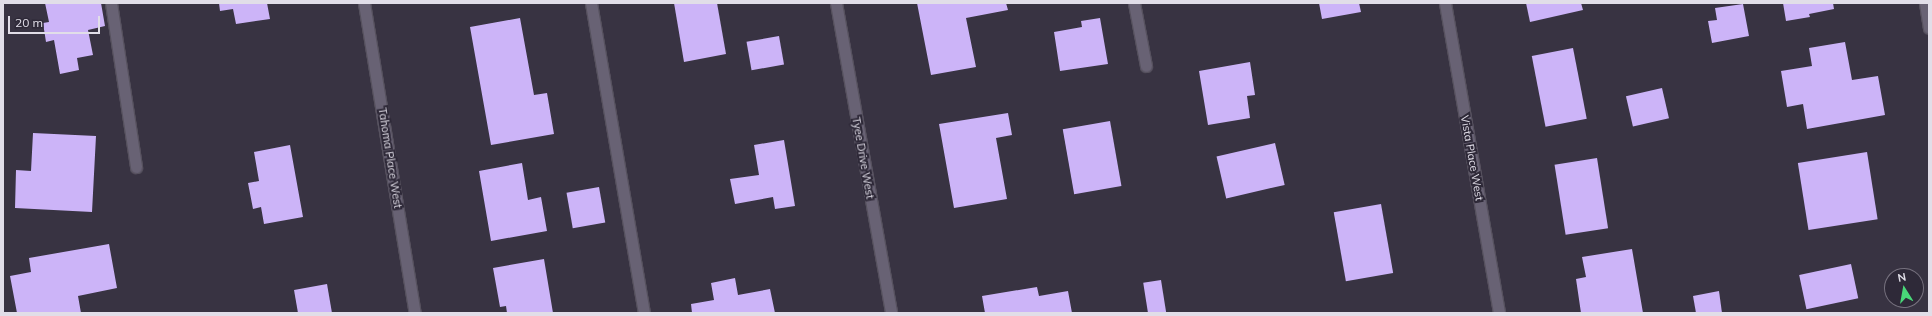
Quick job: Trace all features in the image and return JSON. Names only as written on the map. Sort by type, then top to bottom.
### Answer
[{"type":"street","points":[[111,3],[136,167]]},
{"type":"street","name":"Tahoma Place West","points":[[364,3],[415,313]]},
{"type":"street","points":[[591,3],[644,313]]},
{"type":"street","name":"Tyee Drive West","points":[[836,3],[890,313]]},
{"type":"street","points":[[1134,3],[1146,66]]},
{"type":"street","name":"Vista Place West","points":[[1445,3],[1499,313]]},
{"type":"street","points":[[1924,3],[1929,28]]},
{"type":"building","points":[[45,3],[101,3],[105,26],[88,30],[93,55],[77,58],[79,70],[60,74],[54,40],[46,42],[43,23],[49,22]]},
{"type":"building","points":[[219,3],[267,3],[270,19],[236,24],[233,9],[220,11]]},
{"type":"building","points":[[674,3],[717,3],[726,54],[684,62]]},
{"type":"building","points":[[917,3],[1006,3],[1008,10],[966,18],[976,67],[931,75]]},
{"type":"building","points":[[1319,3],[1359,3],[1361,12],[1322,19]]},
{"type":"building","points":[[1526,3],[1581,3],[1583,10],[1530,22]]},
{"type":"building","points":[[1783,3],[1833,3],[1834,9],[1809,14],[1810,17],[1786,21]]},
{"type":"building","points":[[1743,4],[1749,36],[1712,43],[1708,21],[1717,20],[1715,8]]},
{"type":"building","points":[[520,18],[534,95],[547,93],[554,134],[491,145],[470,27]]},
{"type":"building","points":[[1100,18],[1108,64],[1060,71],[1054,32],[1082,27],[1081,21]]},
{"type":"building","points":[[779,36],[784,65],[752,70],[747,42]]},
{"type":"building","points":[[1845,42],[1852,80],[1878,76],[1885,115],[1807,129],[1803,104],[1787,107],[1781,71],[1812,66],[1809,48]]},
{"type":"building","points":[[1573,48],[1587,119],[1546,127],[1532,56]]},
{"type":"building","points":[[1250,62],[1255,95],[1247,96],[1250,118],[1208,125],[1199,71]]},
{"type":"building","points":[[1662,88],[1669,118],[1633,127],[1626,96]]},
{"type":"building","points":[[1008,113],[1012,135],[996,138],[1007,199],[954,208],[939,124]]},
{"type":"building","points":[[1110,121],[1121,186],[1074,194],[1063,129]]},
{"type":"building","points":[[33,133],[96,136],[92,212],[15,208],[16,170],[31,171]]},
{"type":"building","points":[[784,140],[795,206],[775,209],[773,197],[735,204],[730,179],[759,175],[754,145]]},
{"type":"building","points":[[1275,143],[1285,185],[1226,198],[1217,156]]},
{"type":"building","points":[[290,145],[303,217],[264,224],[261,207],[253,209],[248,183],[259,181],[254,152]]},
{"type":"building","points":[[1867,152],[1878,219],[1808,230],[1798,163]]},
{"type":"building","points":[[1597,158],[1608,228],[1566,235],[1555,165]]},
{"type":"building","points":[[522,163],[528,200],[541,197],[547,231],[491,241],[479,171]]},
{"type":"building","points":[[599,187],[605,222],[573,228],[567,193]]},
{"type":"building","points":[[1381,204],[1393,273],[1346,281],[1334,212]]},
{"type":"building","points":[[109,244],[117,288],[78,296],[81,313],[17,313],[10,276],[31,272],[29,258]]},
{"type":"building","points":[[1632,249],[1643,313],[1581,313],[1576,279],[1586,277],[1582,257]]},
{"type":"building","points":[[544,259],[553,313],[507,313],[506,306],[500,307],[493,268]]},
{"type":"building","points":[[1851,264],[1858,298],[1806,309],[1799,275]]},
{"type":"building","points":[[735,278],[738,295],[770,289],[775,313],[692,313],[691,304],[714,300],[711,283]]},
{"type":"building","points":[[1161,280],[1166,313],[1148,313],[1143,283]]},
{"type":"building","points":[[327,284],[332,313],[298,313],[294,290]]},
{"type":"building","points":[[1037,287],[1039,296],[1068,291],[1072,313],[985,313],[982,296]]},
{"type":"building","points":[[1719,291],[1722,313],[1696,313],[1693,296]]}]
